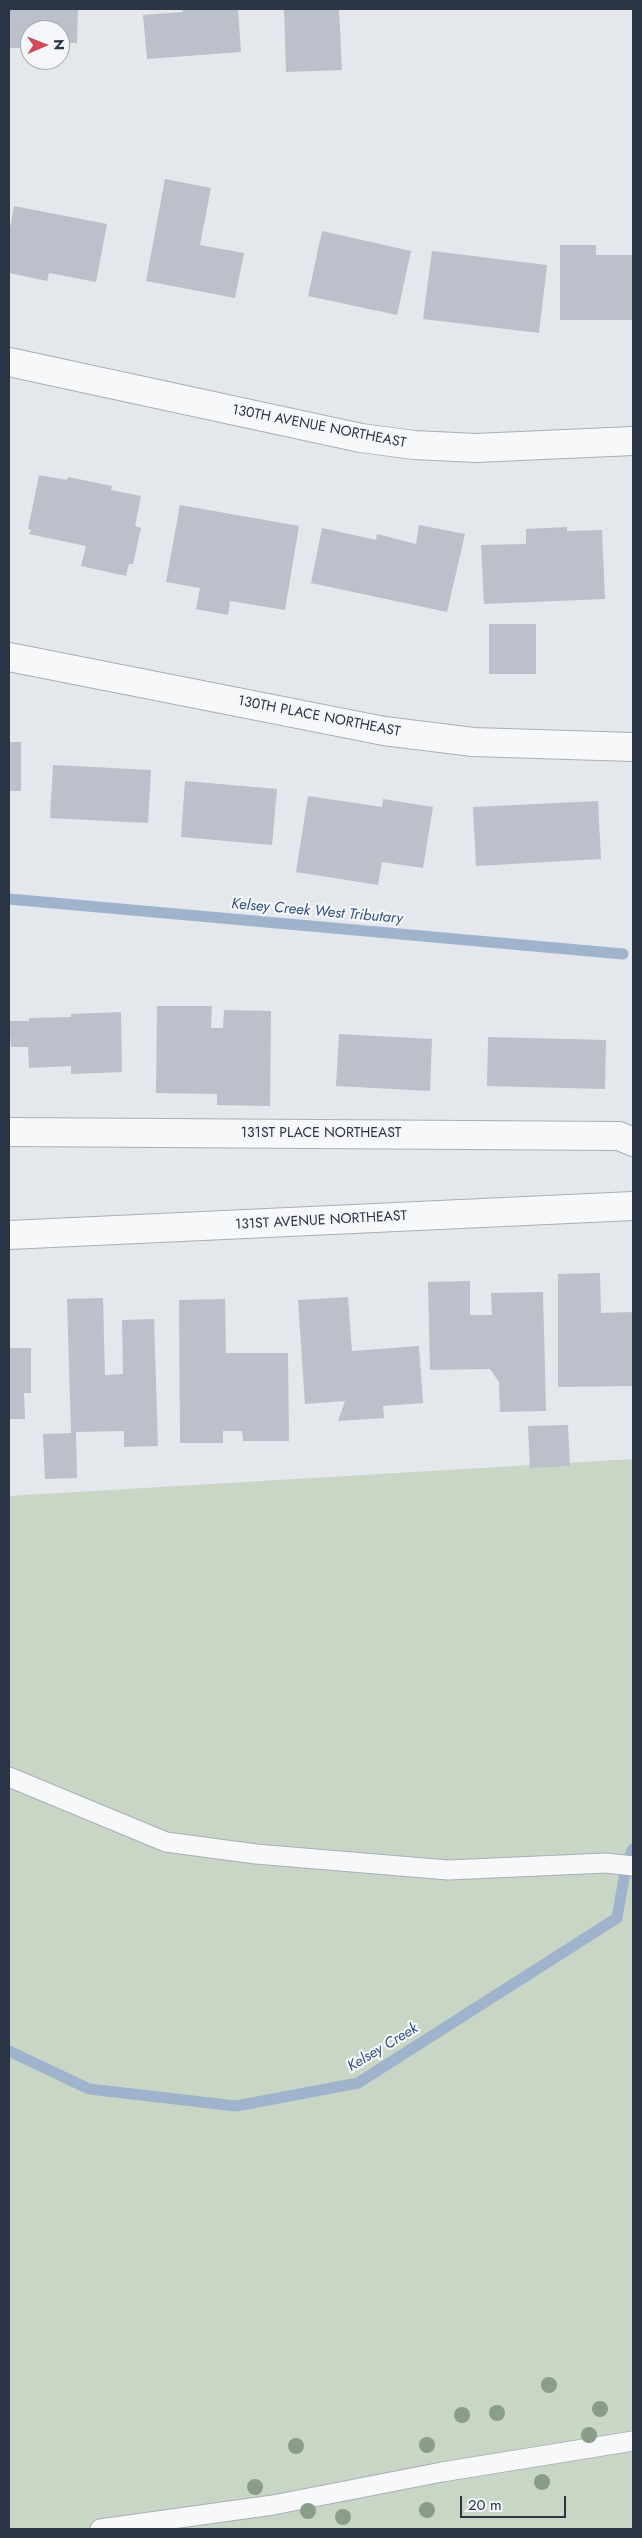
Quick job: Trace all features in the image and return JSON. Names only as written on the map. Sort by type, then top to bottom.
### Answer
[{"type":"street","name":"130TH AVENUE NORTHEAST","points":[[9,362],[360,438],[414,445],[476,448],[633,442]]},
{"type":"street","name":"130TH PLACE NORTHEAST","points":[[9,657],[384,731],[473,742],[633,746]]},
{"type":"street","name":"131ST PLACE NORTHEAST","points":[[9,1132],[619,1136],[633,1142]]},
{"type":"street","name":"131ST AVENUE NORTHEAST","points":[[9,1236],[633,1206]]},
{"type":"lane","points":[[9,1777],[166,1842],[256,1854],[448,1870],[606,1863],[633,1866]]},
{"type":"lane","points":[[100,2529],[273,2505],[442,2472],[633,2440]]},
{"type":"green space","points":[[633,1459],[633,2529],[9,2529],[9,1496]]},
{"type":"building","points":[[9,9],[78,9],[77,43],[70,43],[70,20],[20,20],[20,48],[9,48]]},
{"type":"building","points":[[182,9],[238,9],[241,52],[147,59],[143,15],[183,12]]},
{"type":"building","points":[[284,9],[339,9],[342,70],[286,72]]},
{"type":"building","points":[[165,179],[211,188],[200,245],[244,253],[235,298],[146,281]]},
{"type":"building","points":[[14,206],[107,224],[96,282],[49,273],[47,281],[9,273],[9,233]]},
{"type":"building","points":[[322,231],[411,251],[397,315],[308,296]]},
{"type":"building","points":[[560,245],[596,245],[596,255],[633,255],[633,320],[560,320]]},
{"type":"building","points":[[432,251],[547,265],[539,333],[423,319]]},
{"type":"building","points":[[39,475],[67,480],[68,477],[112,486],[111,490],[141,496],[135,526],[141,528],[133,564],[129,564],[126,576],[81,566],[86,546],[29,534],[31,530],[28,529]]},
{"type":"building","points":[[180,505],[299,526],[285,610],[230,601],[228,615],[196,609],[200,588],[166,582]]},
{"type":"building","points":[[419,525],[465,534],[447,612],[311,583],[322,528],[376,540],[377,534],[416,544]]},
{"type":"building","points":[[567,527],[567,531],[602,530],[605,599],[484,604],[481,545],[526,544],[526,529]]},
{"type":"building","points":[[489,624],[536,624],[536,674],[489,674]]},
{"type":"building","points":[[9,742],[21,742],[21,791],[9,791]]},
{"type":"building","points":[[53,765],[151,770],[148,823],[50,818]]},
{"type":"building","points":[[185,781],[277,789],[272,845],[181,837]]},
{"type":"building","points":[[308,796],[382,807],[383,799],[433,807],[423,868],[382,862],[378,885],[296,872]]},
{"type":"building","points":[[598,801],[601,859],[476,866],[473,807]]},
{"type":"building","points":[[157,1006],[212,1006],[211,1028],[223,1028],[224,1010],[271,1011],[270,1106],[217,1105],[217,1094],[156,1093]]},
{"type":"building","points":[[121,1012],[122,1072],[71,1074],[71,1066],[29,1068],[28,1047],[11,1047],[9,1021],[29,1021],[29,1018],[71,1017],[71,1014]]},
{"type":"building","points":[[339,1034],[432,1039],[430,1091],[336,1086]]},
{"type":"building","points":[[488,1037],[606,1040],[605,1089],[487,1086]]},
{"type":"building","points":[[600,1273],[601,1313],[633,1312],[633,1386],[558,1387],[558,1274]]},
{"type":"building","points":[[470,1281],[470,1315],[492,1315],[491,1293],[543,1292],[546,1411],[500,1412],[499,1382],[490,1369],[430,1370],[428,1282]]},
{"type":"building","points":[[348,1297],[352,1351],[419,1346],[423,1403],[383,1406],[384,1418],[338,1421],[345,1401],[305,1404],[298,1300]]},
{"type":"building","points":[[103,1298],[105,1375],[123,1374],[122,1320],[154,1319],[158,1446],[124,1447],[124,1431],[76,1432],[77,1478],[45,1479],[43,1434],[71,1433],[67,1299]]},
{"type":"building","points":[[225,1299],[226,1353],[288,1353],[289,1441],[243,1441],[242,1431],[223,1431],[223,1443],[180,1443],[179,1300]]},
{"type":"building","points":[[9,1348],[31,1348],[31,1393],[24,1393],[25,1419],[9,1419]]},
{"type":"building","points":[[568,1425],[570,1466],[530,1468],[528,1426]]},
{"type":"waterway","name":"Kelsey Creek West Tributary","points":[[9,899],[623,954]]},
{"type":"waterway","name":"Kelsey Creek","points":[[9,2051],[89,2089],[236,2106],[358,2083],[617,1918],[627,1861],[633,1849]]}]
